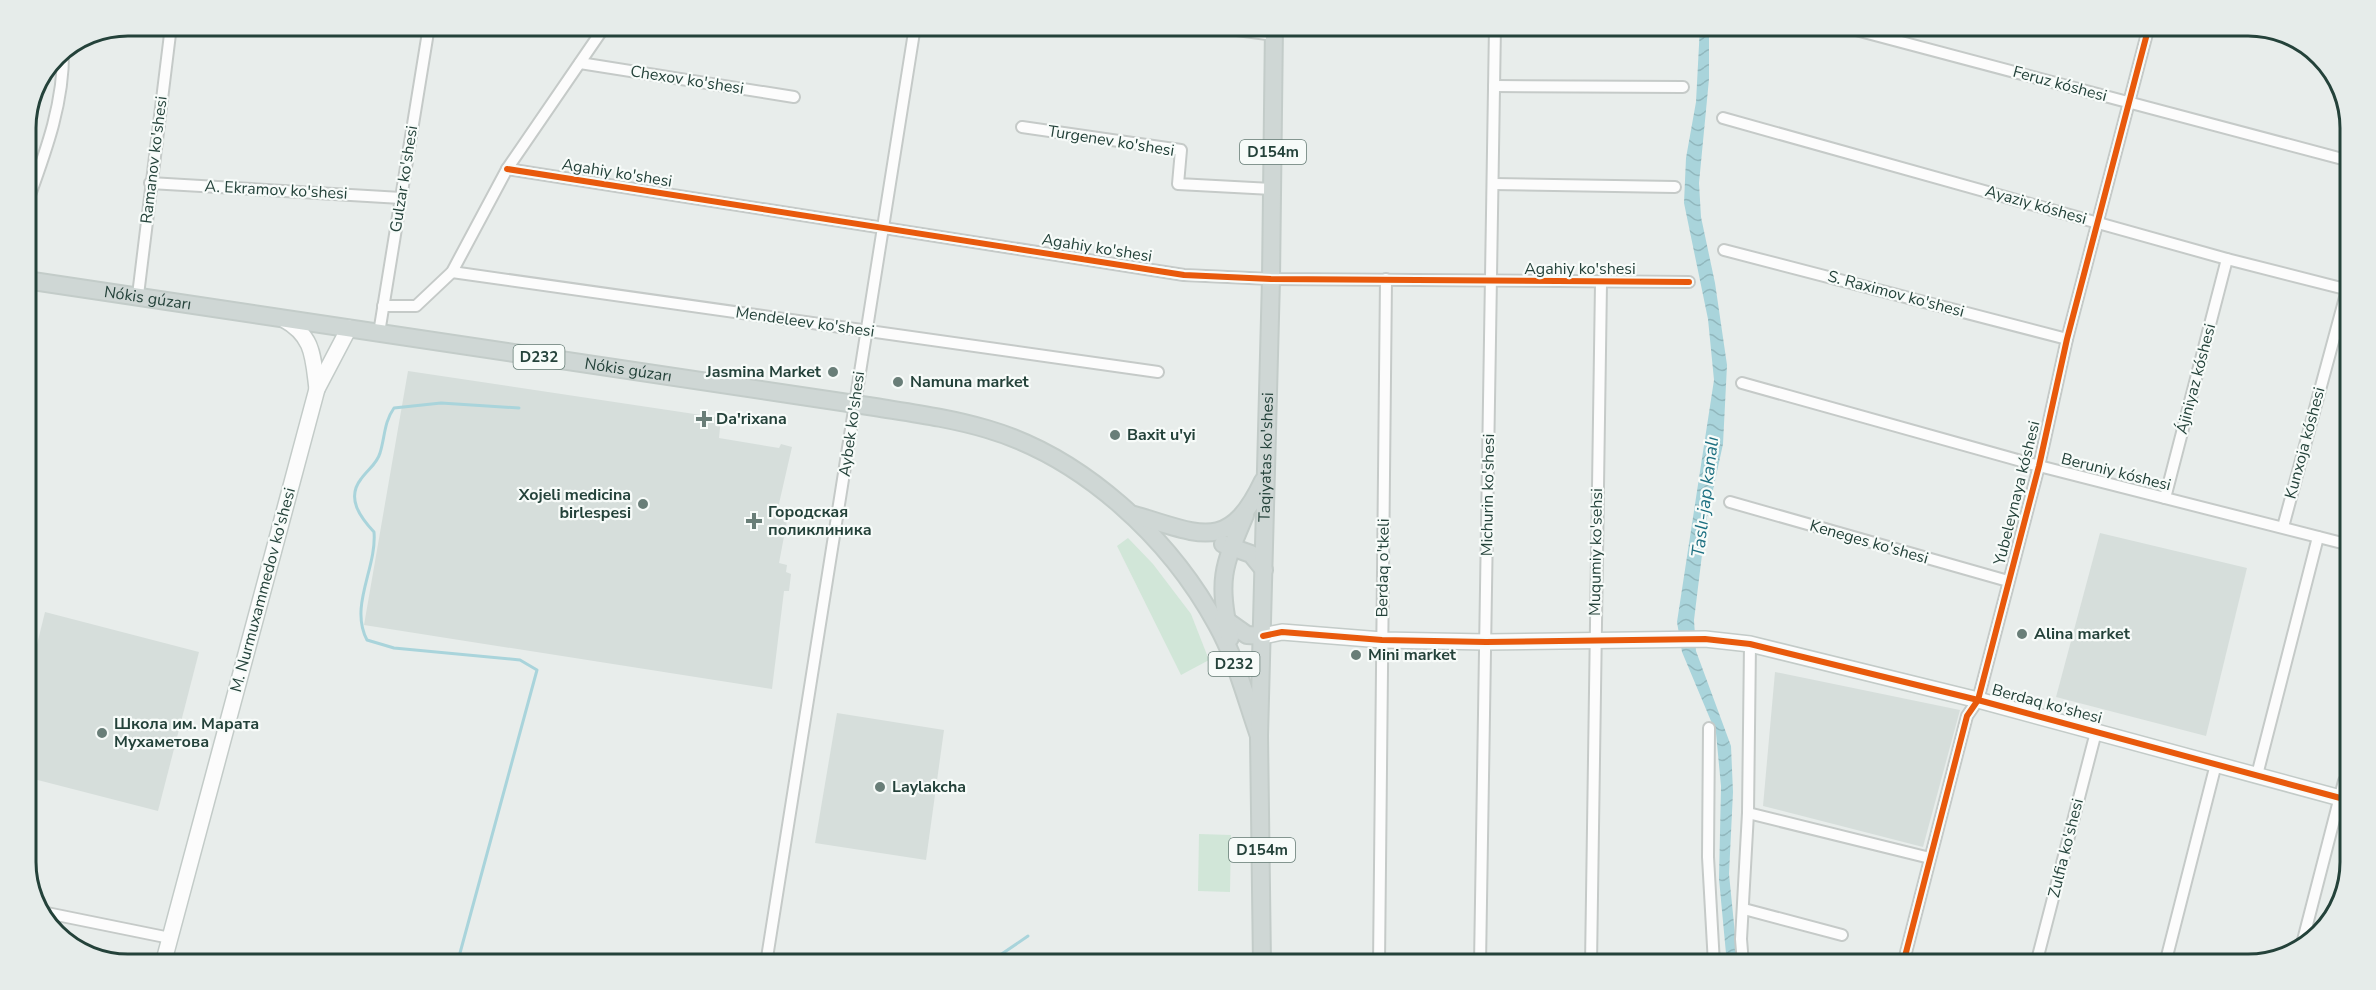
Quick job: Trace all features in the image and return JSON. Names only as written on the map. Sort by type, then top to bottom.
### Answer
[{"type":"main road","name":"D154m","points":[[1271,279],[1274,36]]},
{"type":"main road","name":"Taqiyatas ko'shesi","points":[[1263,636],[1271,279]]},
{"type":"main road","name":"Nókis gúzarı","points":[[36,281],[934,417],[988,429],[1047,454],[1118,501],[1134,515]]},
{"type":"main road","points":[[1235,667],[1227,622],[1223,571],[1245,514],[1266,475]]},
{"type":"main road","points":[[1194,533],[1217,532],[1245,514]]},
{"type":"main road","points":[[1134,515],[1194,533],[1251,554],[1264,570]]},
{"type":"main road","name":"D232","points":[[1134,515],[1200,597],[1218,626],[1259,736]]},
{"type":"main road","name":"D232","points":[[1200,597],[1227,622],[1247,635],[1263,636]]},
{"type":"main road","name":"D154m","points":[[1262,954],[1259,736],[1263,636]]},
{"type":"street","name":"Ramanov ko'shesi","points":[[138,296],[170,36]]},
{"type":"street","name":"Gulzar ko'shesi","points":[[379,333],[427,36]]},
{"type":"street","points":[[383,306],[416,306],[452,272],[507,169],[598,36]]},
{"type":"street","name":"Aybek ko'shesi","points":[[768,954],[913,36]]},
{"type":"street","name":"Michurin ko'shesi","points":[[1480,954],[1496,36]]},
{"type":"street","name":"Feruz kóshesi","points":[[1878,36],[2340,158]]},
{"type":"street","name":"Yubeleynaya kóshesi","points":[[1906,954],[1967,716],[1978,700],[2039,466],[2067,339],[2131,103],[2147,36]]},
{"type":"street","points":[[36,178],[53,131],[63,63]]},
{"type":"street","name":"Chexov ko'shesi","points":[[580,63],[794,97]]},
{"type":"street","points":[[1494,86],[1683,87]]},
{"type":"street","name":"Ayaziy kóshesi","points":[[1723,118],[2227,259],[2340,288]]},
{"type":"street","name":"Turgenev ko'shesi","points":[[1022,127],[1181,150],[1178,184],[1272,189]]},
{"type":"street","name":"Agahiy ko'shesi","points":[[507,169],[1184,275],[1271,279],[1689,282]]},
{"type":"street","name":"A. Ekramov ko'shesi","points":[[150,183],[401,198]]},
{"type":"street","points":[[1493,184],[1675,187]]},
{"type":"street","name":"S. Raximov ko'shesi","points":[[1724,250],[2067,339]]},
{"type":"street","name":"Ájiniyaz kóshesi","points":[[2165,498],[2227,259]]},
{"type":"street","name":"Mendeleev ko'shesi","points":[[452,272],[1158,372]]},
{"type":"street","name":"Berdaq o'tkeli","points":[[1379,954],[1386,279]]},
{"type":"street","name":"Muqumiy ko'sehsi","points":[[1591,954],[1600,283]]},
{"type":"street","points":[[282,318],[305,335],[313,354],[317,389]]},
{"type":"street","name":"Kunxoja kóshesi","points":[[2283,527],[2340,319]]},
{"type":"street","points":[[317,389],[349,328]]},
{"type":"street","name":"Beruniy kóshesi","points":[[1742,383],[2039,466],[2340,542]]},
{"type":"street","name":"M. Nurmuxammedov ko'shesi","points":[[166,954],[317,389]]},
{"type":"street","name":"Keneges ko'shesi","points":[[1730,502],[2008,581]]},
{"type":"street","points":[[2257,775],[2318,537]]},
{"type":"street","name":"Berdaq ko'shesi","points":[[1263,636],[1282,633],[1382,640],[1485,642],[1705,639],[1750,645],[1978,700],[2340,797]]},
{"type":"street","points":[[1742,954],[1741,939],[1748,813],[1750,645]]},
{"type":"street","points":[[1709,728],[1708,857],[1713,954]]},
{"type":"street","name":"Zulfia ko'shesi","points":[[2039,954],[2096,732]]},
{"type":"street","points":[[2168,954],[2216,764]]},
{"type":"street","points":[[2305,934],[2340,805]]},
{"type":"street","points":[[1748,813],[1930,858]]},
{"type":"street","points":[[1744,909],[1842,935]]},
{"type":"street","points":[[52,914],[170,938]]},
{"type":"shaded area","points":[[408,371],[721,418],[719,438],[779,448],[781,444],[792,447],[778,508],[789,510],[779,563],[787,565],[786,572],[791,574],[789,591],[784,591],[772,689],[364,625]]},
{"type":"shaded area","points":[[2100,533],[2247,568],[2206,736],[2056,697]]},
{"type":"shaded area","name":"Школа им. Марата Мухаметова","points":[[45,612],[199,652],[158,811],[36,780],[36,648]]},
{"type":"shaded area","points":[[1775,672],[1960,710],[1923,847],[1763,806]]},
{"type":"shaded area","name":"Laylakcha","points":[[837,713],[944,730],[926,860],[815,843]]},
{"type":"green space","points":[[1128,538],[1153,564],[1191,614],[1209,660],[1181,675],[1117,546]]},
{"type":"green space","points":[[1199,834],[1231,835],[1230,892],[1198,891]]},
{"type":"water","name":"Taslı-jap kanalı","points":[[1699,36],[1709,36],[1709,79],[1699,183],[1701,217],[1715,283],[1727,365],[1723,444],[1706,522],[1694,620],[1696,651],[1731,746],[1733,792],[1729,874],[1737,954],[1726,954],[1719,879],[1721,786],[1716,733],[1682,652],[1677,622],[1714,380],[1708,319],[1684,203],[1686,158],[1696,102]]},
{"type":"waterway","points":[[460,954],[537,670],[520,660],[394,648],[367,640],[362,627],[361,614],[372,559],[374,532],[360,514],[355,493],[361,479],[379,457],[386,424],[394,408],[441,403],[519,408]]},
{"type":"waterway","points":[[1002,954],[1028,936]]},
{"type":"cycle path","points":[[1906,954],[1967,716],[1978,700],[2039,466],[2067,339],[2146,36]]},
{"type":"cycle path","points":[[507,169],[1184,275],[1271,279],[1689,282]]},
{"type":"cycle path","points":[[1263,636],[1282,632],[1382,640],[1486,642],[1705,639],[1750,644],[1978,700],[2340,798]]},
{"type":"place","name":"Jasmina Market","points":[[833,372]]},
{"type":"place","name":"Namuna market","points":[[898,382]]},
{"type":"place","name":"Da'rixana","points":[[704,419]]},
{"type":"place","name":"Baxit u'yi","points":[[1115,435]]},
{"type":"place","name":"Xojeli medicina birlespesi","points":[[643,504]]},
{"type":"place","name":"Городская поликлиника","points":[[754,521]]},
{"type":"place","name":"Alina market","points":[[2022,634]]},
{"type":"place","name":"Mini market","points":[[1356,655]]},
{"type":"place","name":"Школа им. Марата Мухаметова","points":[[102,733]]},
{"type":"place","name":"Laylakcha","points":[[880,787]]}]
